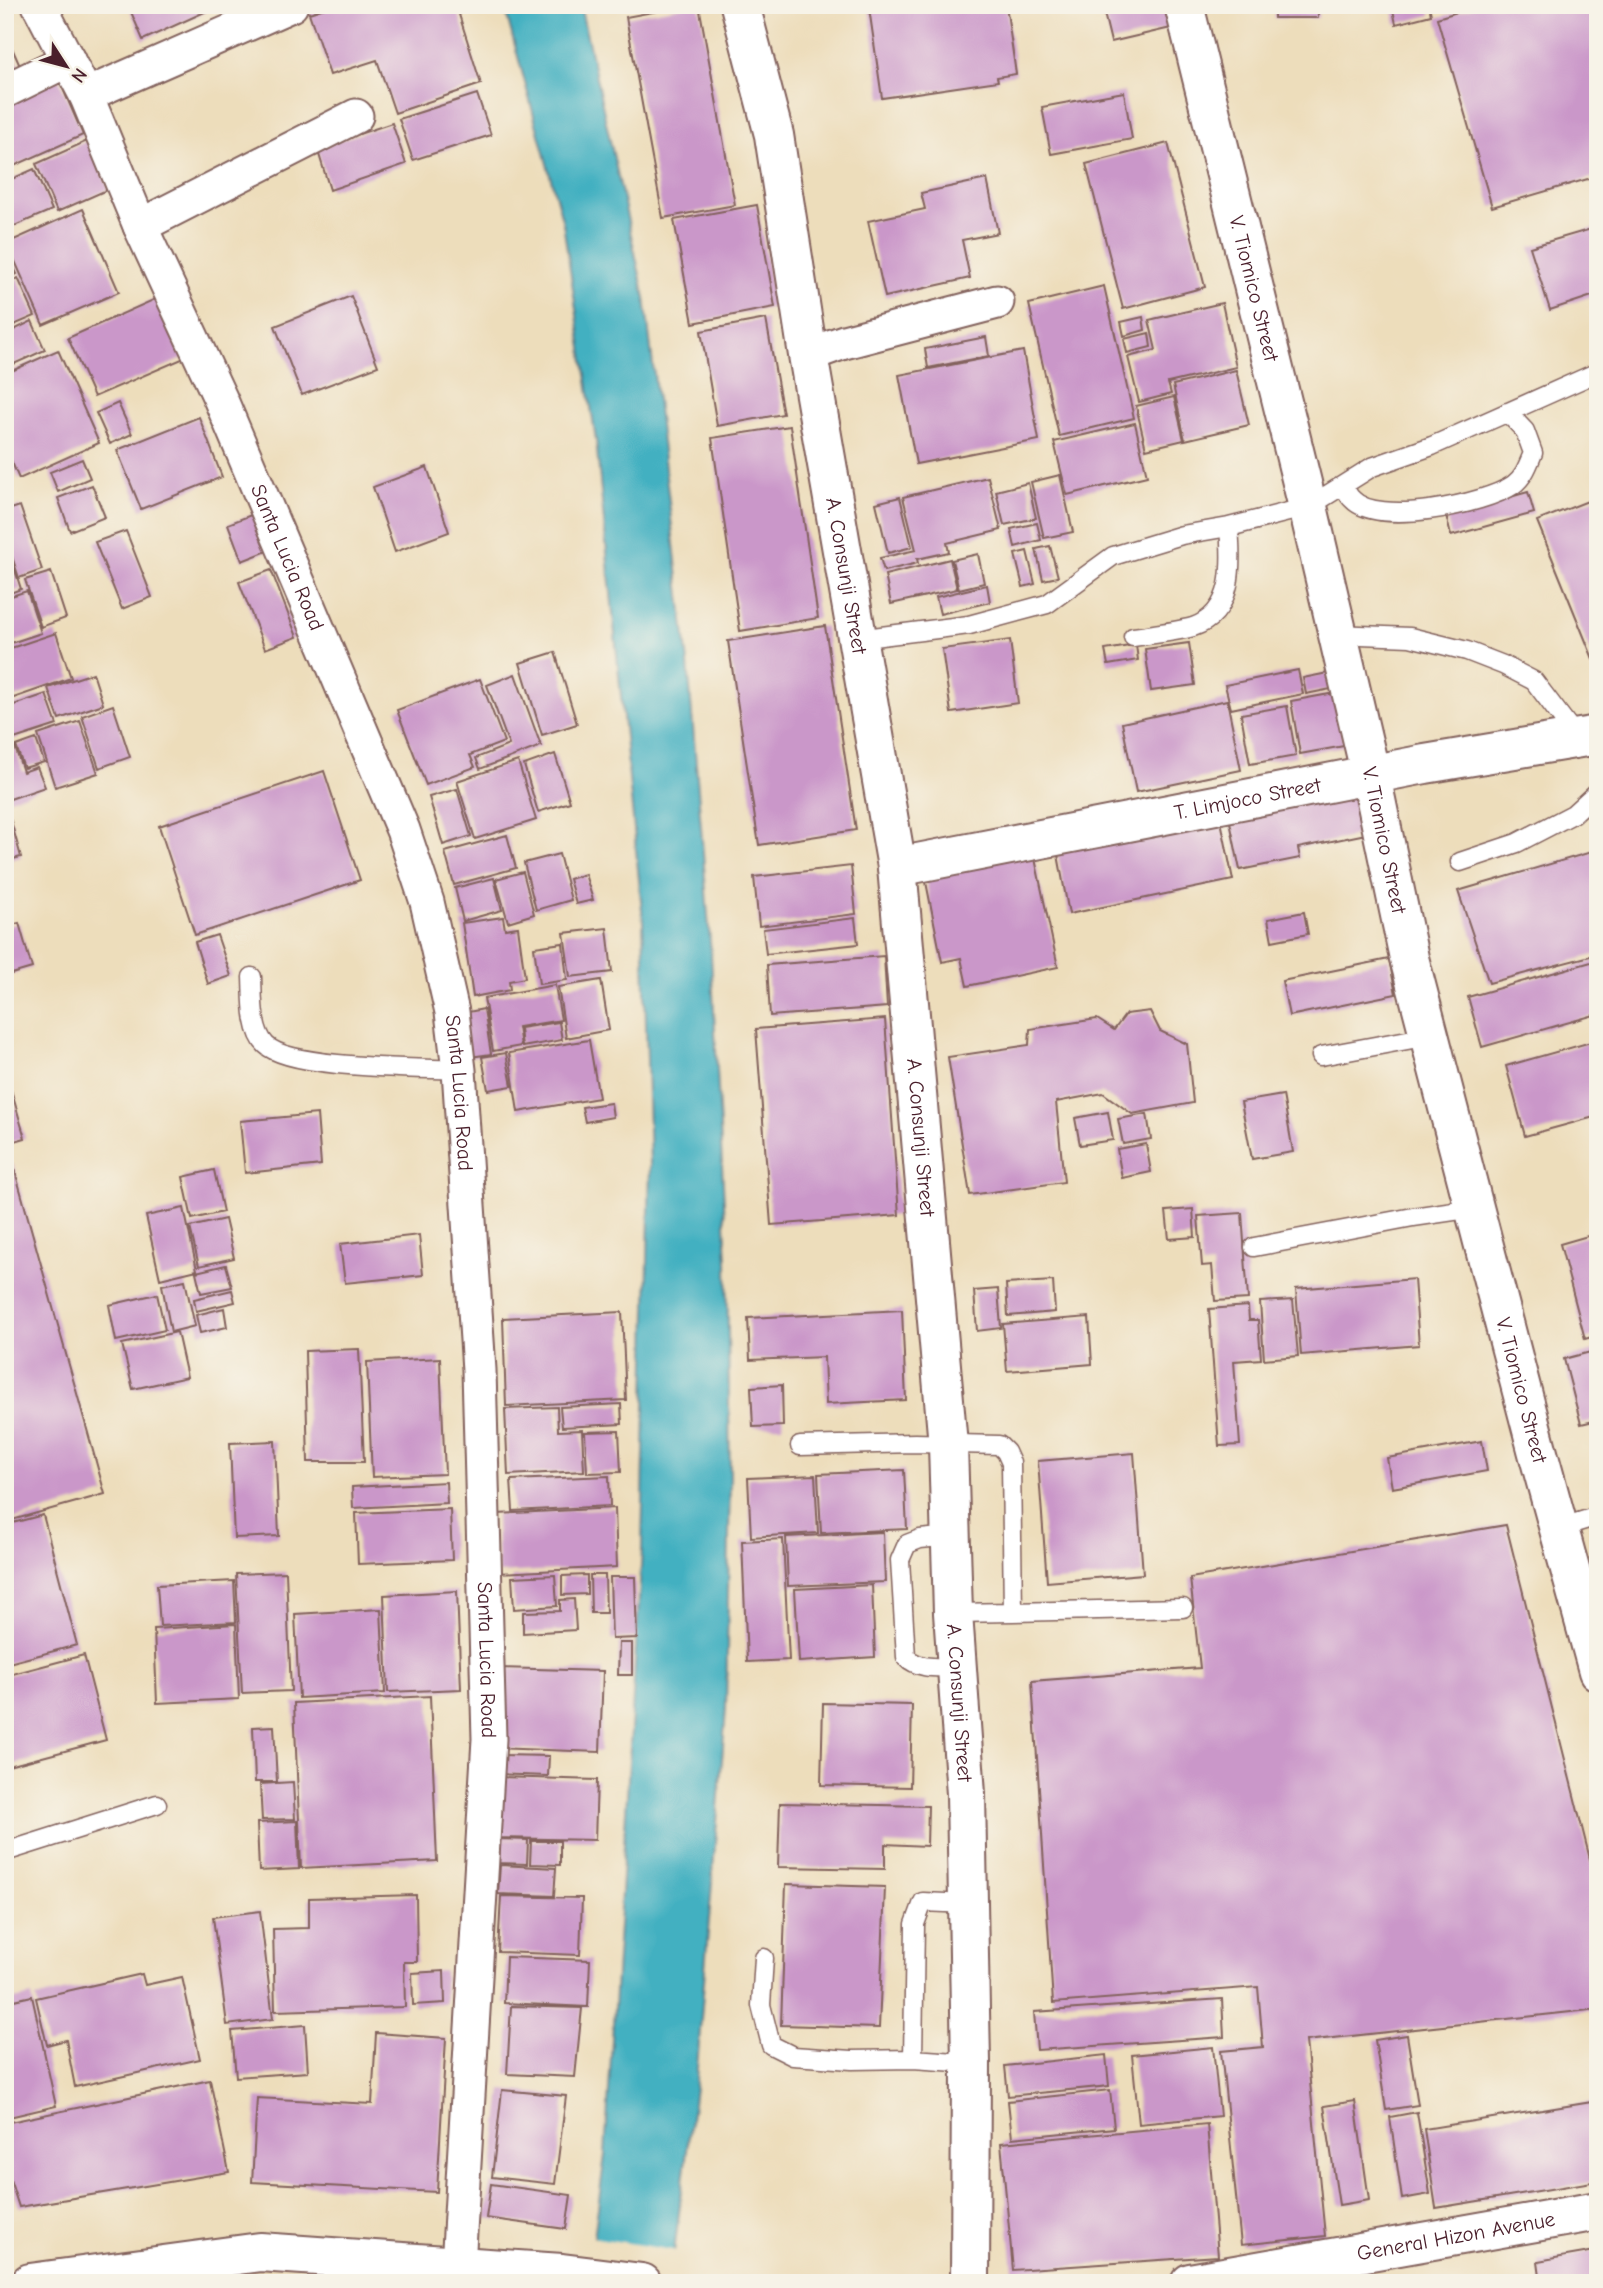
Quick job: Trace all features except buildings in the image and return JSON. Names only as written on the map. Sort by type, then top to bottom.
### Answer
[{"type":"main road","name":"A. Consunji Street","points":[[740,5],[774,135],[808,355],[897,867],[948,1445],[953,1613],[966,1794],[971,2063],[970,2283]]},
{"type":"main road","name":"V. Tiomico Street","points":[[1184,5],[1308,507],[1371,776],[1409,958],[1559,1528],[1591,1622],[1598,1671]]},
{"type":"main road","name":"T. Limjoco Street","points":[[897,867],[1425,764],[1588,737]]},
{"type":"main road","name":"General Hizon Avenue","points":[[1190,2283],[1598,2211]]},
{"type":"main road","points":[[30,2283],[260,2252],[458,2274],[562,2273],[642,2283]]},
{"type":"street","name":"Santa Lucia Road","points":[[39,5],[86,95],[140,226],[220,398],[403,830],[428,902],[452,1012],[459,1070],[479,1370],[489,1739],[458,2274]]},
{"type":"street","points":[[86,95],[291,5]]},
{"type":"street","points":[[5,92],[68,60]]},
{"type":"street","points":[[140,226],[356,116]]},
{"type":"street","points":[[808,355],[844,342],[996,302]]},
{"type":"lane","points":[[857,639],[969,625],[1046,604],[1082,581],[1113,556],[1182,535],[1229,527],[1308,507],[1372,467],[1432,446],[1598,372]]},
{"type":"lane","points":[[1344,485],[1352,500],[1390,514],[1483,499],[1513,484],[1526,471],[1533,453],[1525,431],[1507,412]]},
{"type":"lane","points":[[1133,637],[1193,626],[1207,620],[1216,611],[1225,597],[1232,565],[1229,527]]},
{"type":"lane","points":[[1336,634],[1410,637],[1467,651],[1503,665],[1534,681],[1588,737]]},
{"type":"lane","points":[[1460,862],[1517,843],[1573,814],[1598,791]]},
{"type":"lane","points":[[252,977],[255,1024],[266,1045],[291,1057],[350,1066],[459,1070]]},
{"type":"lane","points":[[1321,1056],[1429,1036]]},
{"type":"lane","points":[[1254,1247],[1474,1208]]},
{"type":"lane","points":[[800,1446],[915,1443],[999,1446],[1006,1452],[1011,1463],[1013,1612]]},
{"type":"lane","points":[[1559,1528],[1598,1516]]},
{"type":"lane","points":[[951,1536],[920,1539],[907,1545],[900,1560],[906,1657],[913,1664],[957,1667]]},
{"type":"lane","points":[[953,1613],[1183,1608]]},
{"type":"lane","points":[[5,1852],[157,1804]]},
{"type":"lane","points":[[913,2059],[915,1924],[923,1902],[968,1904]]},
{"type":"lane","points":[[764,1958],[761,2005],[771,2045],[793,2056],[971,2063]]},
{"type":"water","points":[[504,5],[580,5],[645,298],[688,663],[711,954],[727,1261],[730,1477],[726,1710],[696,2080],[670,2283],[588,2283],[605,2155],[642,1550],[650,1163],[643,921],[596,440],[563,223]]},
{"type":"pier","points":[[591,2237],[678,2251],[673,2283],[585,2283]]}]
